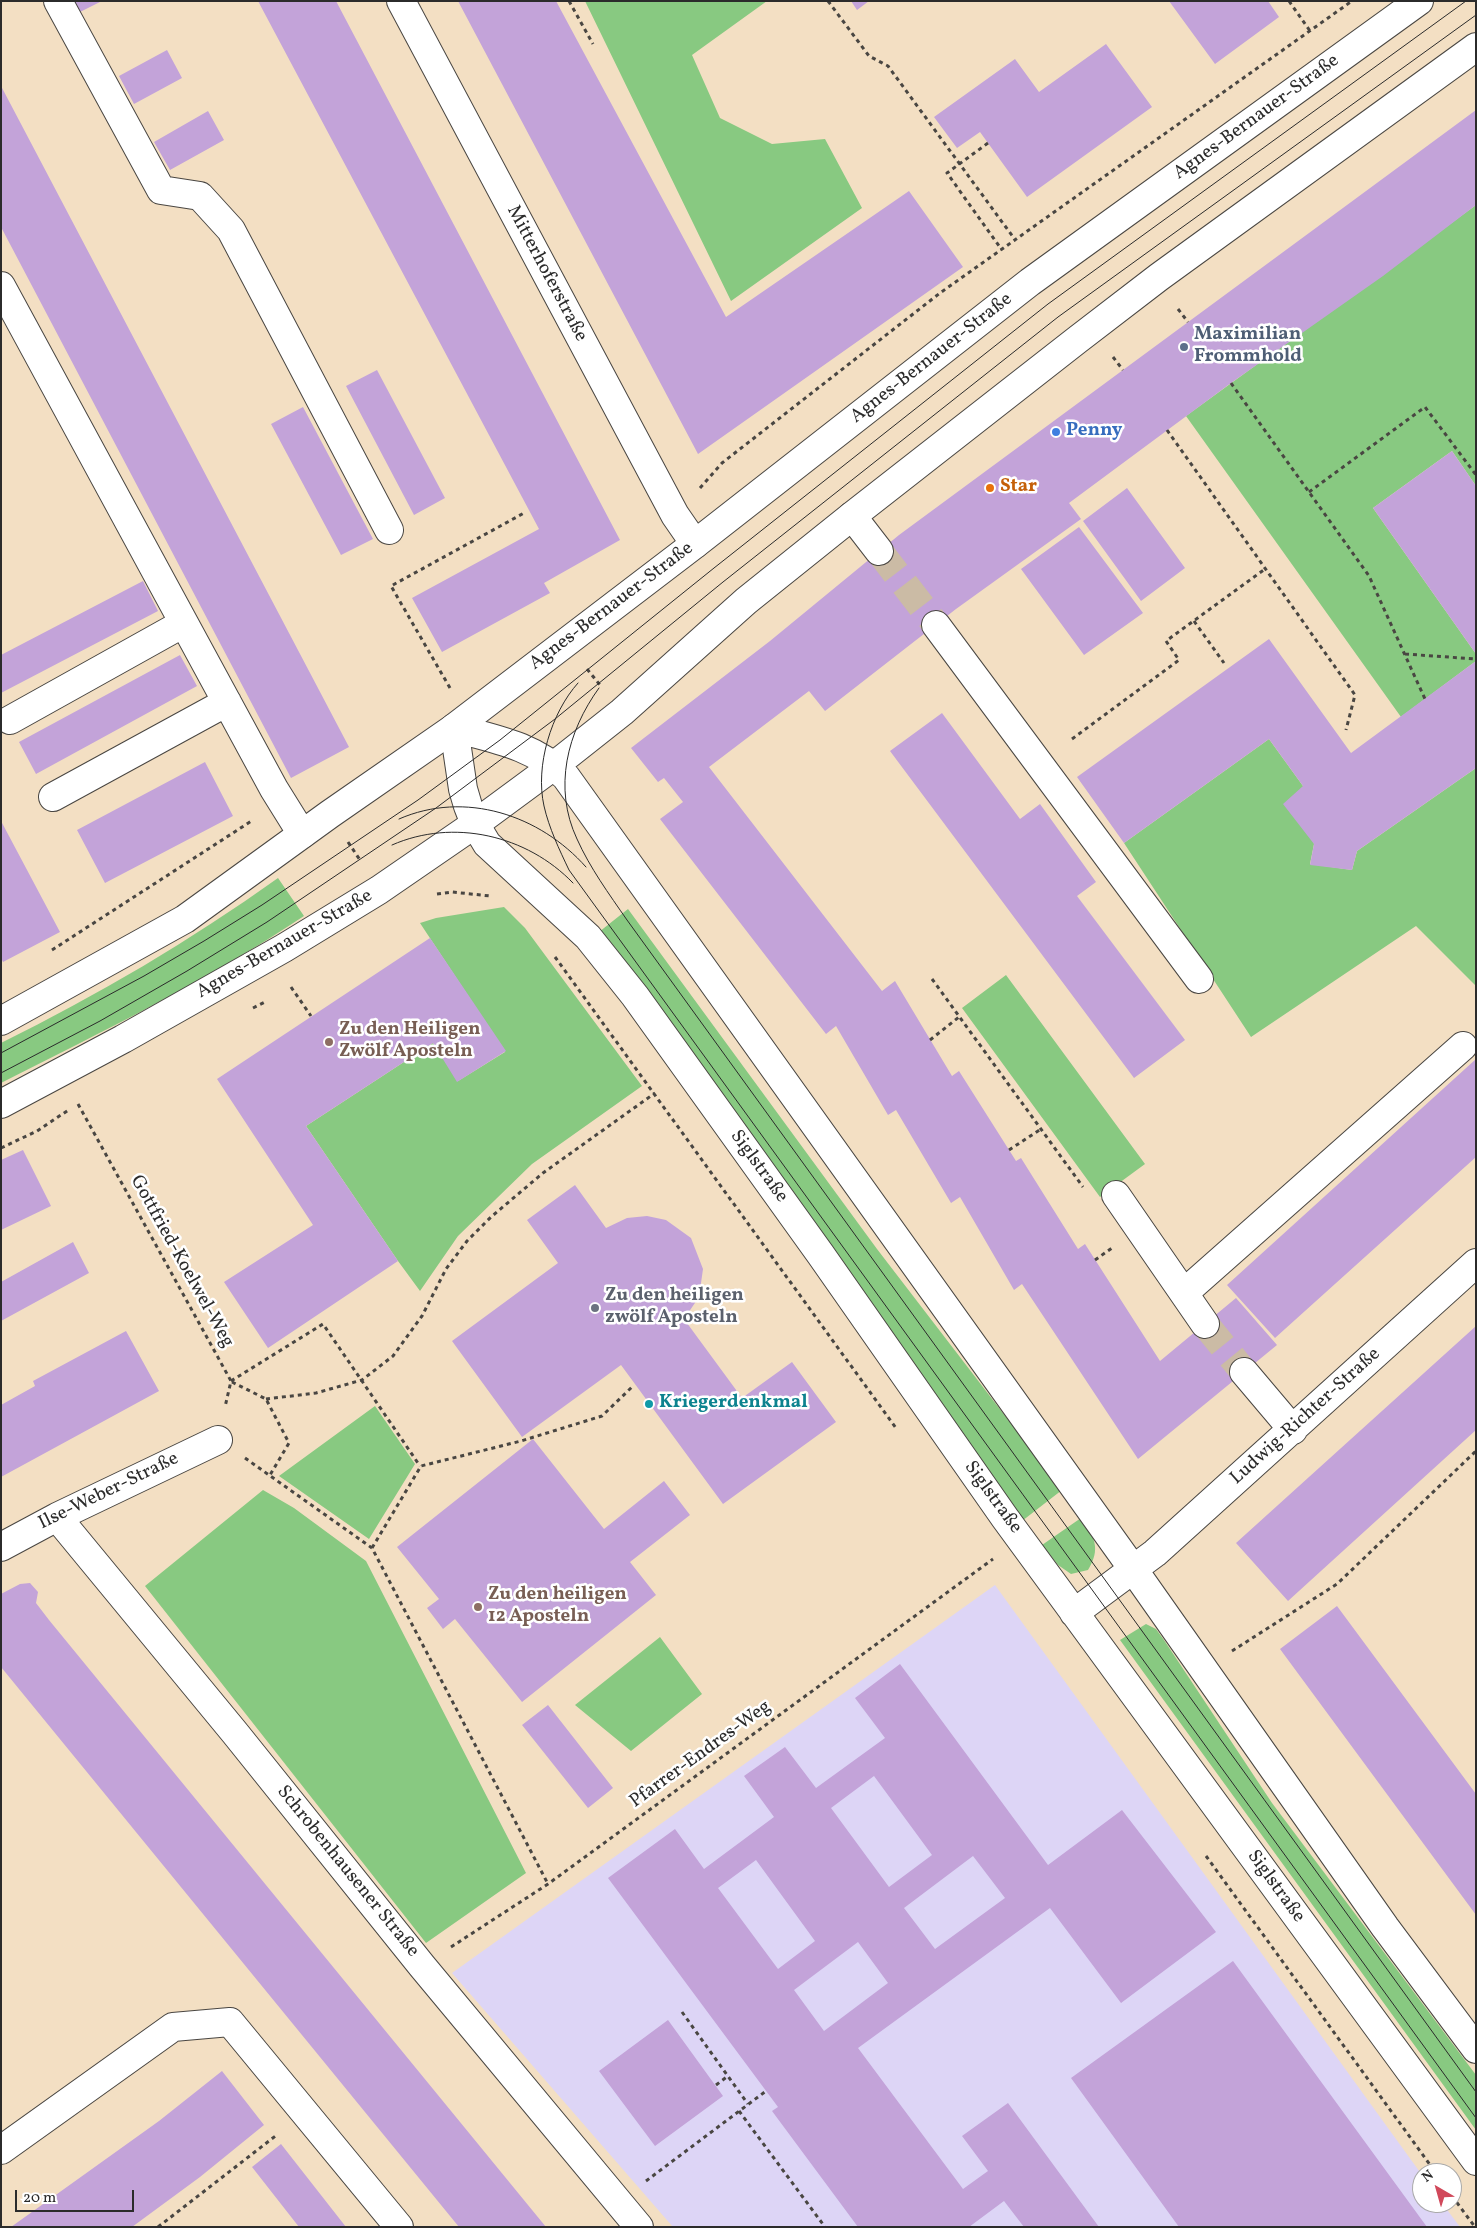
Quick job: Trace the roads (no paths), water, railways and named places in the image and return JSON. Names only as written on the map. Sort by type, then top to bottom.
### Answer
[{"type":"street","points":[[58,1],[161,190],[200,196],[231,230],[388,530]]},
{"type":"street","name":"Mitterhoferstraße","points":[[401,1],[675,516],[695,544]]},
{"type":"street","name":"Agnes-Bernauer-Straße","points":[[3,1016],[185,918],[454,728],[695,544],[1030,282],[1418,1]]},
{"type":"street","name":"Agnes-Bernauer-Straße","points":[[1,1104],[123,1039],[284,948],[379,890],[475,824],[555,765],[622,712],[746,601],[852,516],[1159,277],[1476,47]]},
{"type":"street","points":[[1,286],[274,789],[302,834]]},
{"type":"street","points":[[852,516],[879,551]]},
{"type":"street","points":[[10,720],[184,623]]},
{"type":"street","points":[[936,625],[1199,979]]},
{"type":"street","points":[[53,797],[227,702]]},
{"type":"street","points":[[454,728],[519,747],[544,757],[566,777],[1133,1569],[1385,1927],[1476,2049]]},
{"type":"street","name":"Siglstraße","points":[[454,728],[463,789],[475,824],[487,844],[588,937],[635,996],[1074,1613],[1476,2160]]},
{"type":"street","points":[[1184,1293],[1463,1046]]},
{"type":"street","points":[[1116,1195],[1205,1324]]},
{"type":"street","name":"Ludwig-Richter-Straße","points":[[1133,1569],[1155,1553],[1293,1430],[1476,1263]]},
{"type":"street","points":[[1244,1372],[1293,1430]]},
{"type":"street","name":"Ilse-Weber-Straße","points":[[1,1547],[56,1517],[218,1440]]},
{"type":"street","name":"Schrobenhausener Straße","points":[[56,1517],[236,1732],[422,1966],[638,2227]]},
{"type":"street","points":[[1074,1613],[1133,1569]]},
{"type":"street","points":[[1,2150],[173,2027],[230,2022],[399,2227]]},
{"type":"tunnel","points":[[879,551],[936,625]]},
{"type":"tunnel","points":[[1205,1324],[1244,1372]]},
{"type":"tram line","points":[[1,1053],[144,976],[204,941],[262,905],[418,800],[500,740],[1048,304],[1466,1]]},
{"type":"tram line","points":[[1,1073],[100,1021],[187,971],[267,922],[436,808],[555,719],[723,582],[1058,317],[1476,15]]},
{"type":"tram line","points":[[578,683],[568,695],[553,725],[544,757],[542,774],[542,790],[546,814],[569,870],[1476,2118]]},
{"type":"tram line","points":[[599,688],[579,723],[567,761],[565,780],[570,820],[582,850],[594,871],[627,920],[1476,2092]]},
{"type":"tram line","points":[[399,819],[424,811],[450,807],[475,808],[500,813],[524,821],[547,833],[586,867]]},
{"type":"tram line","points":[[392,845],[415,837],[440,833],[488,836],[512,843],[534,853],[555,866],[573,883]]},
{"type":"place","name":"Maximilian Frommhold","points":[[1184,347]]},
{"type":"place","name":"Penny","points":[[1056,432]]},
{"type":"place","name":"Star","points":[[990,488]]},
{"type":"place","name":"Zu den Heiligen Zwölf Aposteln","points":[[329,1042]]},
{"type":"place","name":"Zu den heiligen zwölf Aposteln","points":[[595,1308]]},
{"type":"place","name":"Kriegerdenkmal","points":[[649,1404]]},
{"type":"place","name":"Zu den heiligen 12 Aposteln","points":[[478,1607]]}]
